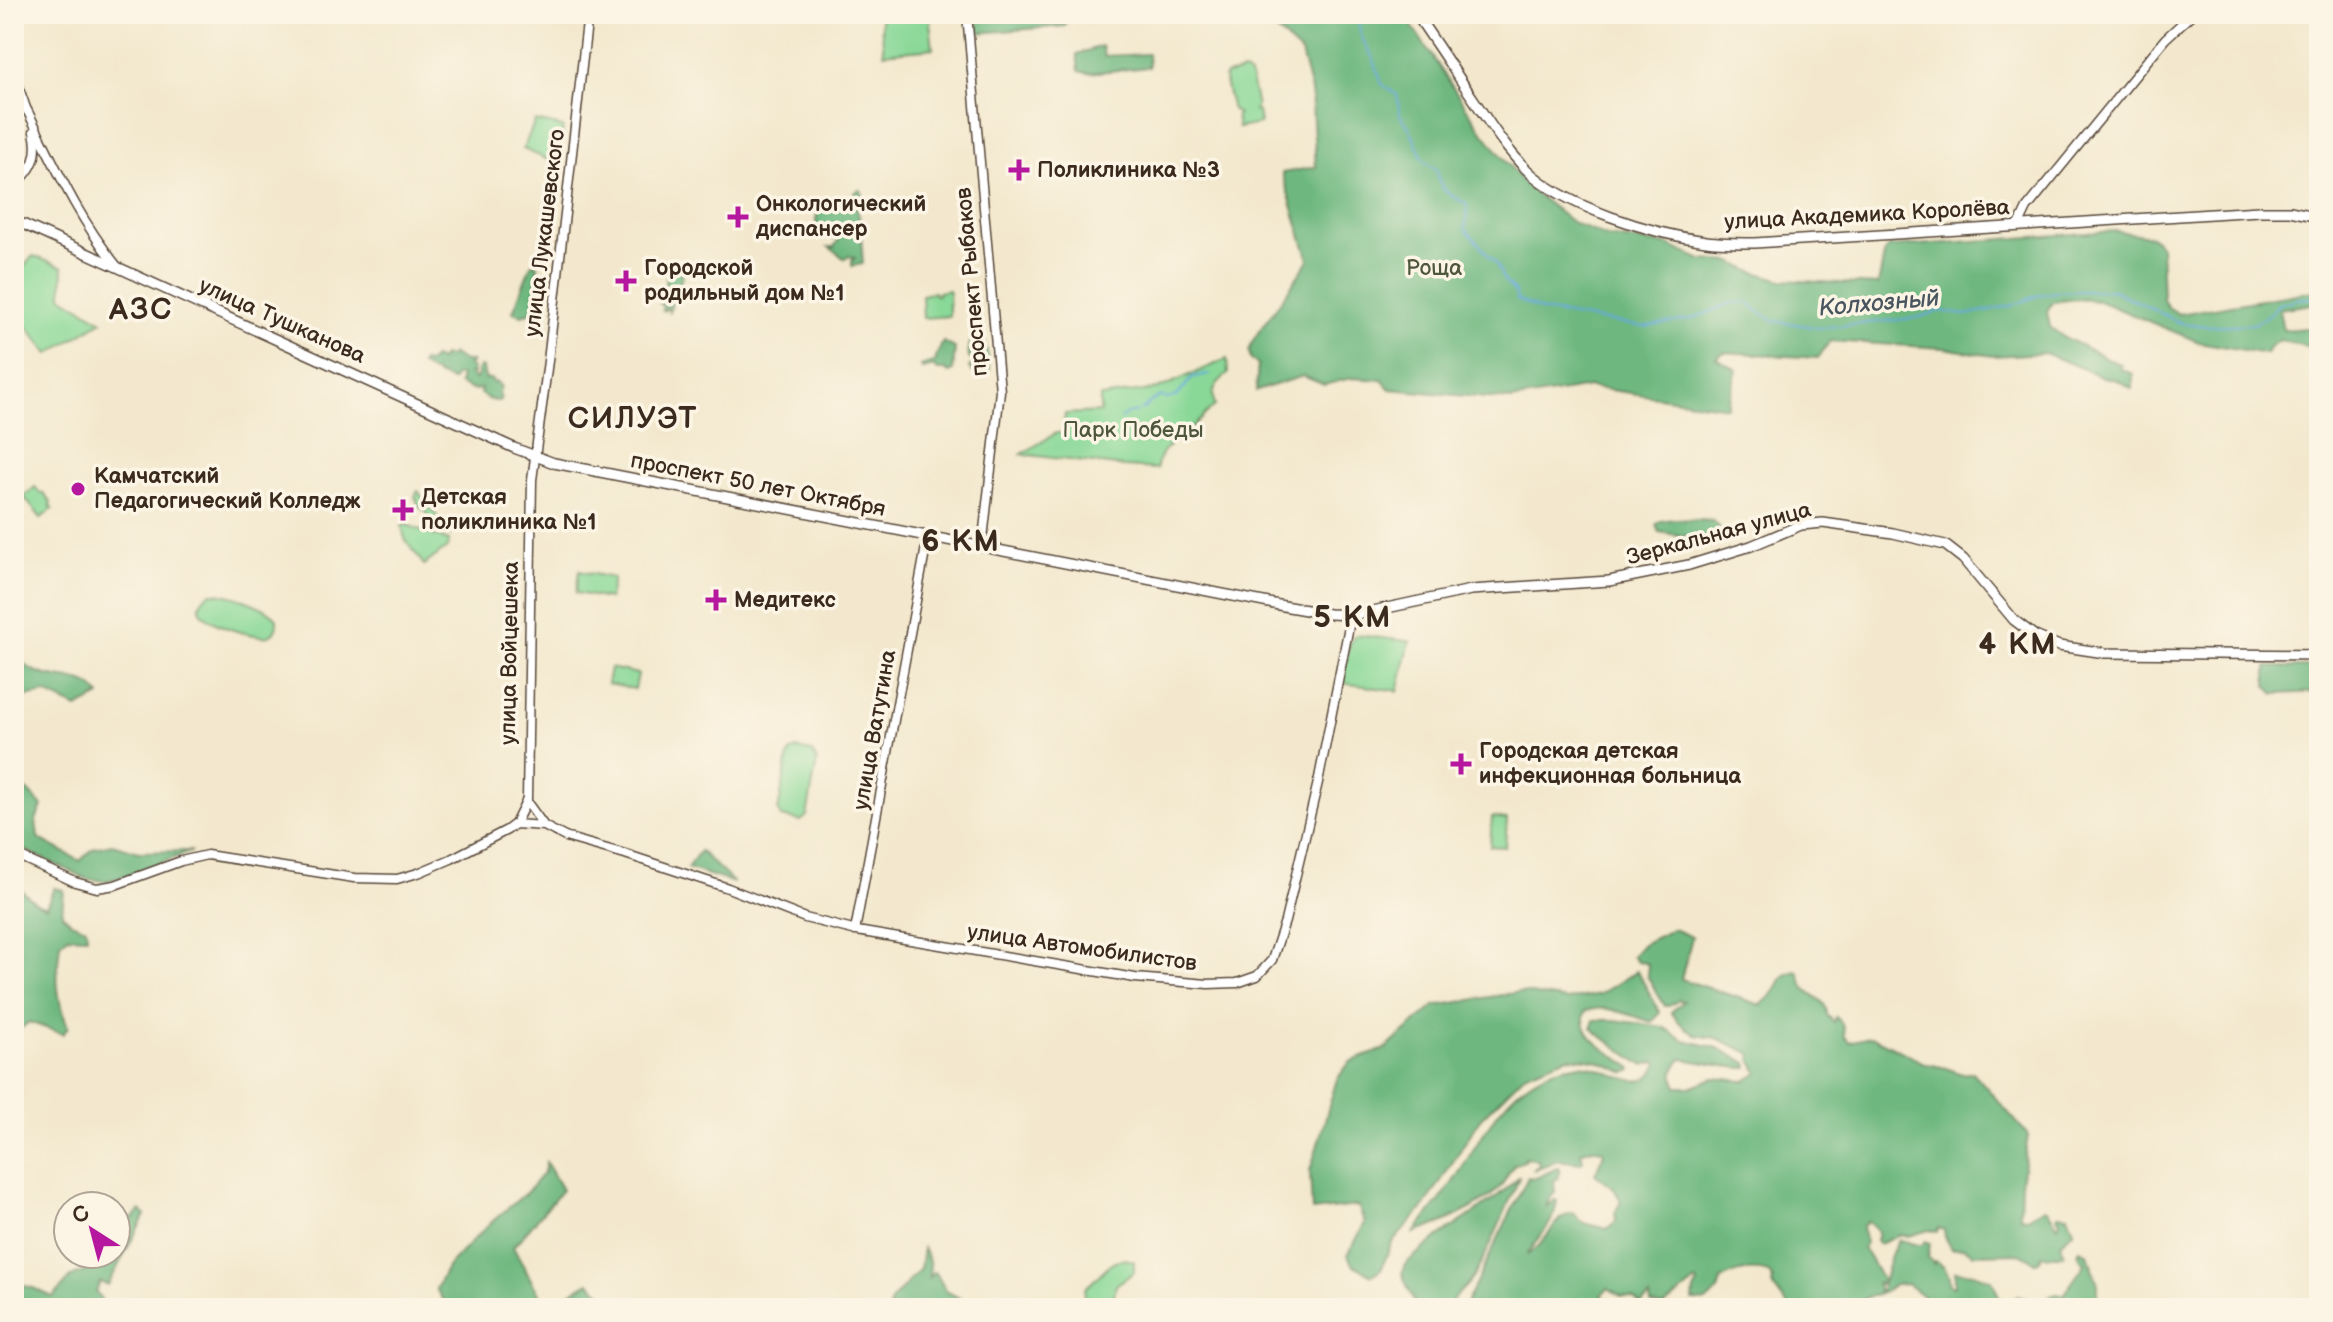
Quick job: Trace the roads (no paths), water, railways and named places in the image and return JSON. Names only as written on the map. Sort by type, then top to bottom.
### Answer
[{"type":"main road","name":"улица Лукашевского","points":[[535,456],[588,14]]},
{"type":"main road","name":"проспект Рыбаков","points":[[967,14],[1000,391],[982,547]]},
{"type":"main road","name":"улица Академика Королёва","points":[[1416,14],[1487,118],[1538,180],[1610,216],[1682,236],[1730,243],[2259,211],[2290,211],[2319,217]]},
{"type":"main road","points":[[2019,225],[2027,208],[2165,39],[2192,14]]},
{"type":"main road","points":[[14,74],[35,136],[36,155],[32,167],[14,186]]},
{"type":"main road","points":[[26,108],[72,202],[117,266]]},
{"type":"main road","name":"улица Тушканова","points":[[14,220],[535,456]]},
{"type":"main road","name":"проспект 50 лет Октября","points":[[535,456],[559,465],[1350,620]]},
{"type":"main road","name":"улица Войцешека","points":[[526,801],[529,537],[535,456]]},
{"type":"main road","name":"Зеркальная улица","points":[[1350,620],[1471,590],[1630,578],[1726,555],[1795,527],[1823,523],[1893,533],[1945,545],[1963,559],[2000,606],[2027,631],[2059,646],[2105,653],[2319,655]]},
{"type":"main road","name":"улица Ватутина","points":[[855,931],[928,536]]},
{"type":"main road","name":"улица Автомобилистов","points":[[515,824],[544,826],[565,837],[728,888],[805,918],[855,931],[1135,978],[1208,984],[1237,983],[1256,977],[1272,960],[1282,932],[1319,778],[1350,620]]},
{"type":"main road","points":[[14,854],[75,882],[97,888],[207,855],[354,878],[397,879],[418,873],[492,839],[515,824],[526,801],[544,826]]},
{"type":"waterway","name":"Колхозный","points":[[1357,14],[1361,36],[1382,84],[1397,95],[1400,115],[1409,127],[1423,159]]},
{"type":"waterway","name":"Колхозный","points":[[1425,162],[1436,169],[1445,190],[1466,203],[1465,228],[1496,264],[1517,300],[1543,311],[1643,327],[1692,319],[1731,303],[1747,302],[1775,321],[1820,328],[1916,318],[1940,311],[1965,315],[2056,292],[2113,290],[2181,323],[2207,326],[2254,324],[2279,304],[2319,297]]},
{"type":"waterway","points":[[1141,410],[1162,396],[1167,399],[1177,396],[1193,377],[1210,374]]},
{"type":"waterway","points":[[1120,419],[1137,412]]},
{"type":"place","name":"Поликлиника №3","points":[[1019,170]]},
{"type":"place","name":"Онкологический диспансер","points":[[738,217]]},
{"type":"place","name":"Городской родильный дом №1","points":[[626,281]]},
{"type":"place","name":"Камчатский Педагогический Колледж","points":[[78,489]]},
{"type":"place","name":"Детская поликлиника №1","points":[[403,510]]},
{"type":"place","name":"Медитекс","points":[[716,600]]},
{"type":"place","name":"Городская детская инфекционная больница","points":[[1461,764]]},
{"type":"district","name":"АЗС","points":[[141,310]]},
{"type":"district","name":"СИЛУЭТ","points":[[633,419]]},
{"type":"district","name":"6 КМ","points":[[961,542]]},
{"type":"district","name":"5 КМ","points":[[1353,618]]},
{"type":"district","name":"4 КМ","points":[[2018,645]]},
{"type":"park label","name":"Роща","points":[[1434,268]]},
{"type":"park label","name":"Парк Победы","points":[[1133,430]]}]
